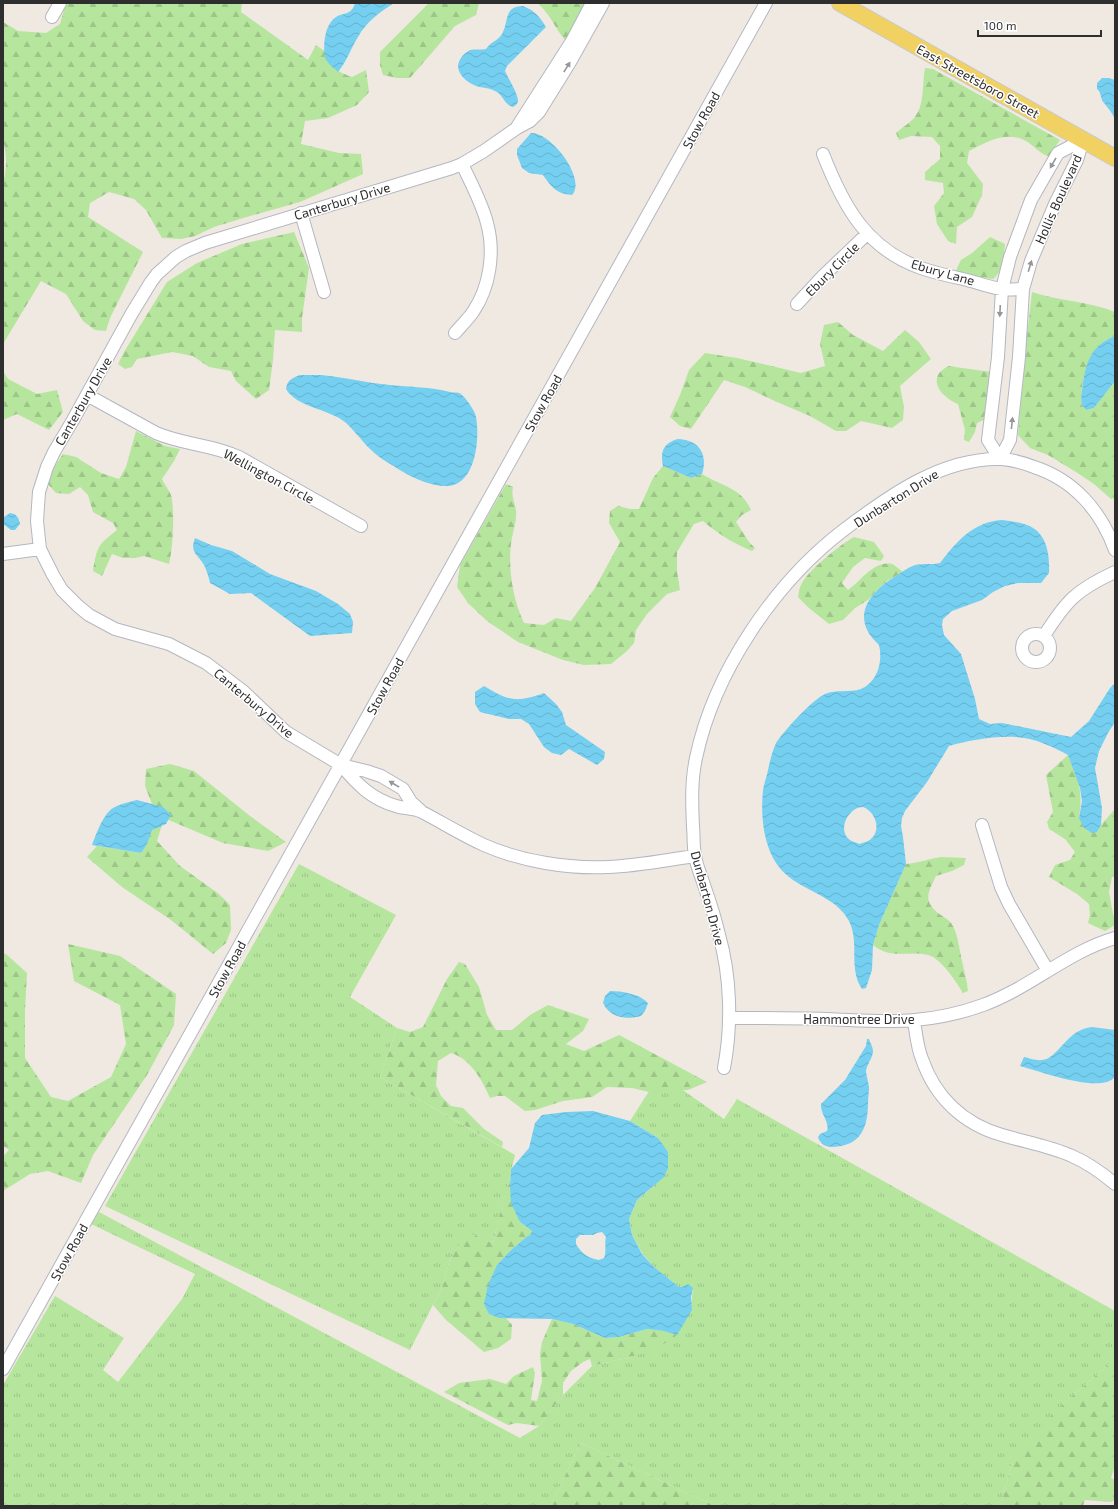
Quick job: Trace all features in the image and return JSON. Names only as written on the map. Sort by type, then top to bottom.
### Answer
[{"type":"main road","name":"East Streetsboro Street","points":[[840,3],[1115,158]]},
{"type":"street","points":[[52,17],[60,3]]},
{"type":"street","name":"Stow Road","points":[[3,1369],[766,3]]},
{"type":"street","name":"Canterbury Drive","points":[[597,4],[548,88],[517,128],[484,151],[462,164],[195,246],[168,263],[151,282],[132,313],[54,452],[43,479],[37,505],[40,549],[62,590],[89,615],[115,628],[169,644],[206,663],[243,692],[286,732],[341,765],[381,776],[403,789],[411,802],[421,811],[451,829],[484,845],[506,853],[538,861],[582,868],[608,868],[695,856]]},
{"type":"street","name":"Hollis Boulevard","points":[[1083,140],[1077,160],[1055,204],[1031,261],[1023,290],[1019,357],[1010,440],[1000,459],[988,440],[998,357],[1002,289],[1010,257],[1031,200],[1058,153],[1083,140]]},
{"type":"street","name":"Ebury Lane","points":[[823,154],[836,188],[846,207],[867,234],[890,252],[911,264],[940,274],[1002,289],[1023,290]]},
{"type":"street","points":[[455,333],[480,300],[486,284],[491,260],[490,234],[486,219],[462,164]]},
{"type":"street","points":[[301,213],[324,292]]},
{"type":"street","name":"Ebury Circle","points":[[797,304],[822,277],[867,234]]},
{"type":"street","name":"Wellington Circle","points":[[87,395],[156,434],[178,442],[218,448],[239,457],[361,526]]},
{"type":"street","name":"Dunbarton Drive","points":[[724,1068],[730,1018],[727,976],[720,936],[695,856],[692,813],[693,781],[696,758],[703,731],[713,703],[728,671],[761,616],[805,565],[834,537],[869,511],[914,483],[944,468],[968,462],[1000,459],[1022,462],[1054,475],[1073,488],[1089,503],[1102,520],[1115,550]]},
{"type":"street","points":[[3,554],[40,549]]},
{"type":"street","points":[[1044,636],[1060,612],[1074,595],[1090,584],[1115,572]]},
{"type":"street","name":"Canterbury Drive","points":[[341,765],[362,789],[377,798],[397,807],[409,807],[421,811]]},
{"type":"street","points":[[982,825],[1001,887],[1009,904],[1048,971]]},
{"type":"street","name":"Hammontree Drive","points":[[730,1018],[914,1020],[941,1017],[984,1005],[1023,986],[1090,946],[1115,938]]},
{"type":"street","points":[[914,1020],[918,1045],[927,1072],[940,1094],[957,1113],[974,1124],[992,1132],[1076,1158],[1096,1169],[1115,1184]]},
{"type":"green space","points":[[66,3],[242,3],[241,12],[308,60],[316,45],[326,52],[326,57],[331,65],[343,73],[352,77],[366,70],[369,92],[357,105],[328,118],[305,121],[301,144],[339,153],[361,154],[363,174],[300,202],[214,227],[195,236],[181,239],[162,238],[146,210],[134,199],[109,192],[90,203],[88,217],[143,252],[110,318],[106,331],[95,330],[83,321],[66,294],[41,281],[3,344],[3,183],[6,162],[3,140],[3,22],[18,31],[46,33],[60,24]]},
{"type":"green space","points":[[429,3],[479,3],[476,15],[455,26],[410,78],[397,78],[383,75],[380,65],[380,52]]},
{"type":"green space","points":[[537,3],[587,3],[566,41],[542,7]]},
{"type":"green space","points":[[925,68],[933,69],[1060,140],[1050,157],[1043,154],[1024,140],[1010,137],[996,139],[969,151],[967,163],[983,184],[982,195],[972,217],[957,227],[956,244],[948,241],[937,224],[934,206],[944,193],[943,183],[925,180],[925,172],[940,159],[940,146],[932,137],[911,136],[899,140],[896,133],[913,119],[918,112],[922,100]]},
{"type":"green space","points":[[294,232],[309,268],[302,318],[302,332],[275,330],[269,390],[256,399],[236,381],[231,371],[209,367],[193,356],[172,352],[137,359],[132,367],[125,369],[118,364],[167,282],[197,263],[242,244]]},
{"type":"green space","points":[[990,237],[1005,244],[1002,267],[997,275],[993,279],[965,275],[956,272],[961,260],[972,253]]},
{"type":"green space","points":[[1032,292],[1105,308],[1115,312],[1115,336],[1098,346],[1088,362],[1083,382],[1081,401],[1086,410],[1094,408],[1115,381],[1115,498],[1111,499],[1094,484],[1048,455],[1030,448],[1018,435]]},
{"type":"green space","points":[[838,322],[853,335],[883,351],[905,330],[919,342],[931,359],[900,386],[904,407],[903,420],[892,428],[861,421],[846,431],[836,431],[810,416],[745,387],[724,380],[691,429],[680,426],[670,417],[689,370],[705,353],[737,358],[801,373],[825,366],[820,344],[824,325]]},
{"type":"green space","points":[[948,366],[991,372],[986,419],[977,423],[975,432],[969,442],[964,440],[965,430],[958,404],[950,400],[942,393],[937,384],[938,375]]},
{"type":"green space","points":[[3,371],[8,379],[37,394],[57,390],[63,412],[49,430],[17,414],[3,420]]},
{"type":"green space","points":[[136,431],[165,446],[180,449],[162,479],[171,495],[173,510],[172,540],[169,564],[144,556],[123,558],[112,554],[102,576],[93,571],[94,563],[99,547],[117,530],[113,523],[93,512],[88,495],[80,487],[69,494],[56,493],[48,484],[54,467],[63,454],[76,457],[101,473],[119,479],[126,467]]},
{"type":"green space","points":[[663,466],[691,478],[702,474],[737,492],[751,510],[742,515],[736,522],[749,542],[755,548],[752,551],[738,545],[703,521],[694,524],[677,552],[677,571],[680,590],[667,594],[647,614],[636,630],[634,643],[611,664],[584,665],[563,660],[518,642],[487,621],[468,603],[457,587],[460,565],[506,484],[513,487],[513,497],[516,511],[510,554],[512,585],[517,605],[524,623],[544,625],[556,618],[571,621],[595,588],[620,542],[609,523],[610,511],[618,506],[630,509],[639,509],[653,478]]},
{"type":"green space","points":[[854,537],[874,542],[884,556],[881,561],[865,558],[853,567],[842,583],[848,590],[868,572],[879,565],[892,564],[903,572],[887,581],[868,600],[855,608],[843,620],[829,624],[798,597],[800,588],[804,579],[817,566],[841,545]]},
{"type":"green space","points":[[1068,755],[1079,786],[1081,800],[1079,818],[1097,832],[1115,809],[1115,876],[1112,877],[1109,892],[1115,925],[1105,931],[1088,923],[1090,915],[1089,904],[1077,894],[1049,877],[1055,865],[1070,860],[1075,852],[1065,839],[1049,829],[1047,822],[1053,812],[1046,775]]},
{"type":"green space","points":[[170,764],[194,771],[250,816],[286,842],[268,851],[223,843],[164,818],[157,841],[180,866],[219,894],[230,905],[231,930],[226,943],[213,954],[171,920],[122,887],[87,857],[97,846],[141,853],[156,814],[145,786],[146,769]]},
{"type":"green space","points":[[941,857],[966,858],[964,865],[936,876],[928,895],[928,900],[933,908],[950,922],[955,931],[968,987],[968,991],[963,993],[943,965],[933,957],[914,953],[900,954],[886,952],[873,945],[879,925],[906,864]]},
{"type":"green space","points":[[299,864],[396,915],[350,997],[397,1028],[380,1077],[515,1155],[493,1243],[467,1233],[450,1259],[442,1287],[410,1350],[105,1206]]},
{"type":"green space","points":[[68,944],[120,956],[176,994],[174,1025],[147,1075],[93,1155],[81,1183],[48,1171],[30,1174],[3,1191],[3,1156],[9,1150],[3,1146],[3,953],[27,973],[25,1058],[51,1097],[68,1101],[111,1077],[126,1044],[120,1005],[74,981]]},
{"type":"green space","points":[[459,962],[465,964],[479,987],[487,1015],[496,1030],[512,1030],[530,1015],[548,1005],[589,1019],[583,1031],[566,1044],[584,1051],[619,1035],[707,1082],[688,1090],[649,1092],[632,1088],[607,1087],[592,1097],[563,1101],[535,1110],[525,1111],[505,1096],[490,1098],[475,1071],[458,1056],[451,1053],[438,1061],[436,1085],[441,1096],[451,1106],[463,1108],[484,1129],[503,1142],[502,1147],[380,1077],[397,1028],[410,1032],[423,1027],[447,979]]},
{"type":"green space","points":[[660,1074],[724,1119],[737,1099],[1115,1311],[1115,1359],[1063,1404],[1011,1465],[1001,1506],[715,1506],[581,1443],[550,1506],[3,1506],[3,1385],[55,1296],[124,1338],[103,1370],[118,1382],[182,1299],[195,1274],[91,1224],[99,1212],[520,1438],[539,1426],[563,1395],[592,1366],[631,1357],[691,1306],[693,1288],[679,1287],[654,1267],[642,1253],[632,1235],[629,1219],[637,1200],[654,1186],[658,1138],[630,1121]]},
{"type":"green space","points":[[511,1169],[510,1186],[520,1222],[532,1231],[530,1238],[525,1238],[497,1265],[499,1318],[506,1318],[512,1325],[511,1339],[498,1348],[484,1352],[446,1320],[433,1305],[442,1287],[450,1259],[467,1232],[493,1243]]},
{"type":"green space","points":[[552,1319],[573,1324],[605,1338],[619,1337],[647,1329],[664,1331],[677,1335],[658,1347],[637,1355],[592,1366],[590,1359],[583,1362],[571,1371],[563,1383],[563,1395],[539,1426],[517,1423],[508,1425],[444,1392],[459,1383],[490,1379],[506,1384],[514,1376],[533,1367],[535,1373],[531,1400],[537,1401],[542,1381],[540,1354],[542,1342]]},
{"type":"green space","points":[[1115,1359],[1115,1466],[1111,1478],[1115,1480],[1115,1500],[1111,1502],[1085,1500],[1083,1506],[1001,1506],[1011,1465],[1026,1444],[1063,1404]]},
{"type":"green space","points":[[581,1443],[715,1506],[550,1506]]},
{"type":"water","points":[[355,3],[394,3],[369,22],[361,32],[338,72],[325,58],[325,36],[332,21],[339,15],[349,12]]},
{"type":"water","points":[[523,6],[536,14],[546,27],[507,66],[505,71],[518,99],[518,103],[513,107],[508,104],[498,92],[470,83],[460,74],[458,66],[461,58],[467,52],[470,50],[486,49],[498,38],[504,30],[509,12],[512,9]]},
{"type":"water","points":[[1102,78],[1115,80],[1115,119],[1097,89],[1097,83]]},
{"type":"water","points":[[531,133],[548,140],[565,158],[575,178],[575,188],[572,195],[562,193],[555,189],[543,175],[529,173],[522,168],[517,155],[517,149]]},
{"type":"water","points":[[1115,336],[1115,381],[1094,408],[1086,410],[1082,405],[1081,397],[1086,368],[1092,354],[1096,349],[1107,339]]},
{"type":"water","points":[[300,375],[330,376],[381,384],[428,388],[460,394],[470,405],[476,417],[476,448],[470,469],[465,477],[457,483],[448,486],[433,485],[404,473],[374,453],[345,422],[297,400],[291,395],[286,389],[287,383],[292,378]]},
{"type":"water","points":[[678,439],[692,442],[700,450],[704,461],[702,474],[691,478],[663,466],[662,452],[669,443]]},
{"type":"water","points":[[10,513],[16,515],[19,520],[20,524],[15,530],[11,530],[3,524],[4,517]]},
{"type":"water","points":[[1002,520],[1021,523],[1034,528],[1039,533],[1046,545],[1049,559],[1049,573],[1041,583],[1018,583],[1005,586],[982,600],[952,611],[943,619],[942,625],[944,635],[961,654],[975,699],[979,719],[990,724],[1002,723],[1071,737],[1089,721],[1110,688],[1115,683],[1115,722],[1099,751],[1095,768],[1102,808],[1101,825],[1097,832],[1092,833],[1084,828],[1079,818],[1082,801],[1080,788],[1068,755],[1063,752],[1030,739],[1016,737],[986,738],[949,746],[927,782],[905,811],[902,818],[901,826],[906,864],[879,925],[873,945],[872,970],[866,988],[862,989],[856,973],[852,929],[844,913],[830,901],[789,877],[781,869],[769,849],[763,825],[762,801],[763,787],[771,756],[776,743],[785,731],[813,702],[825,694],[861,689],[872,681],[880,664],[880,651],[879,645],[870,635],[865,625],[864,616],[866,606],[878,590],[886,582],[913,566],[918,564],[940,563],[959,540],[966,534],[982,524]],"holes":[[[863,807],[868,810],[876,822],[873,837],[868,841],[859,844],[851,841],[847,837],[844,829],[844,824],[848,816],[858,808]]]},
{"type":"water","points":[[195,538],[211,545],[232,551],[270,574],[316,591],[338,604],[350,614],[353,622],[352,633],[310,636],[251,593],[230,594],[210,583],[203,563],[194,551],[193,543]]},
{"type":"water","points":[[484,686],[500,695],[513,699],[526,698],[544,693],[562,712],[566,725],[605,752],[604,759],[597,765],[569,749],[561,755],[552,753],[544,747],[529,724],[521,719],[509,719],[480,712],[475,704],[475,692]]},
{"type":"water","points":[[137,800],[163,807],[171,815],[166,824],[152,830],[147,844],[141,853],[92,845],[100,825],[109,811],[119,805]]},
{"type":"water","points":[[610,991],[625,992],[640,997],[648,1003],[645,1011],[641,1016],[630,1018],[614,1015],[603,1003],[605,996]]},
{"type":"water","points":[[1092,1027],[1115,1030],[1115,1077],[1110,1081],[1087,1083],[1020,1066],[1024,1057],[1037,1060],[1048,1058],[1076,1033],[1083,1029]]},
{"type":"water","points":[[867,1039],[869,1039],[873,1051],[866,1072],[869,1089],[868,1112],[864,1127],[861,1134],[850,1143],[843,1146],[826,1146],[820,1142],[818,1137],[820,1134],[827,1131],[828,1128],[821,1104],[845,1080],[866,1046]]},
{"type":"water","points":[[593,1111],[630,1121],[658,1138],[668,1152],[668,1168],[664,1177],[637,1200],[629,1219],[632,1235],[642,1254],[654,1267],[679,1287],[688,1284],[693,1288],[691,1297],[692,1310],[677,1335],[664,1331],[647,1329],[619,1337],[605,1338],[573,1324],[552,1319],[499,1318],[489,1314],[484,1304],[488,1285],[497,1265],[510,1251],[530,1235],[532,1231],[520,1222],[511,1203],[511,1169],[529,1148],[535,1123],[542,1115]],"holes":[[[602,1232],[606,1237],[604,1258],[599,1260],[588,1257],[576,1244],[576,1239],[580,1235],[593,1235]]]}]
